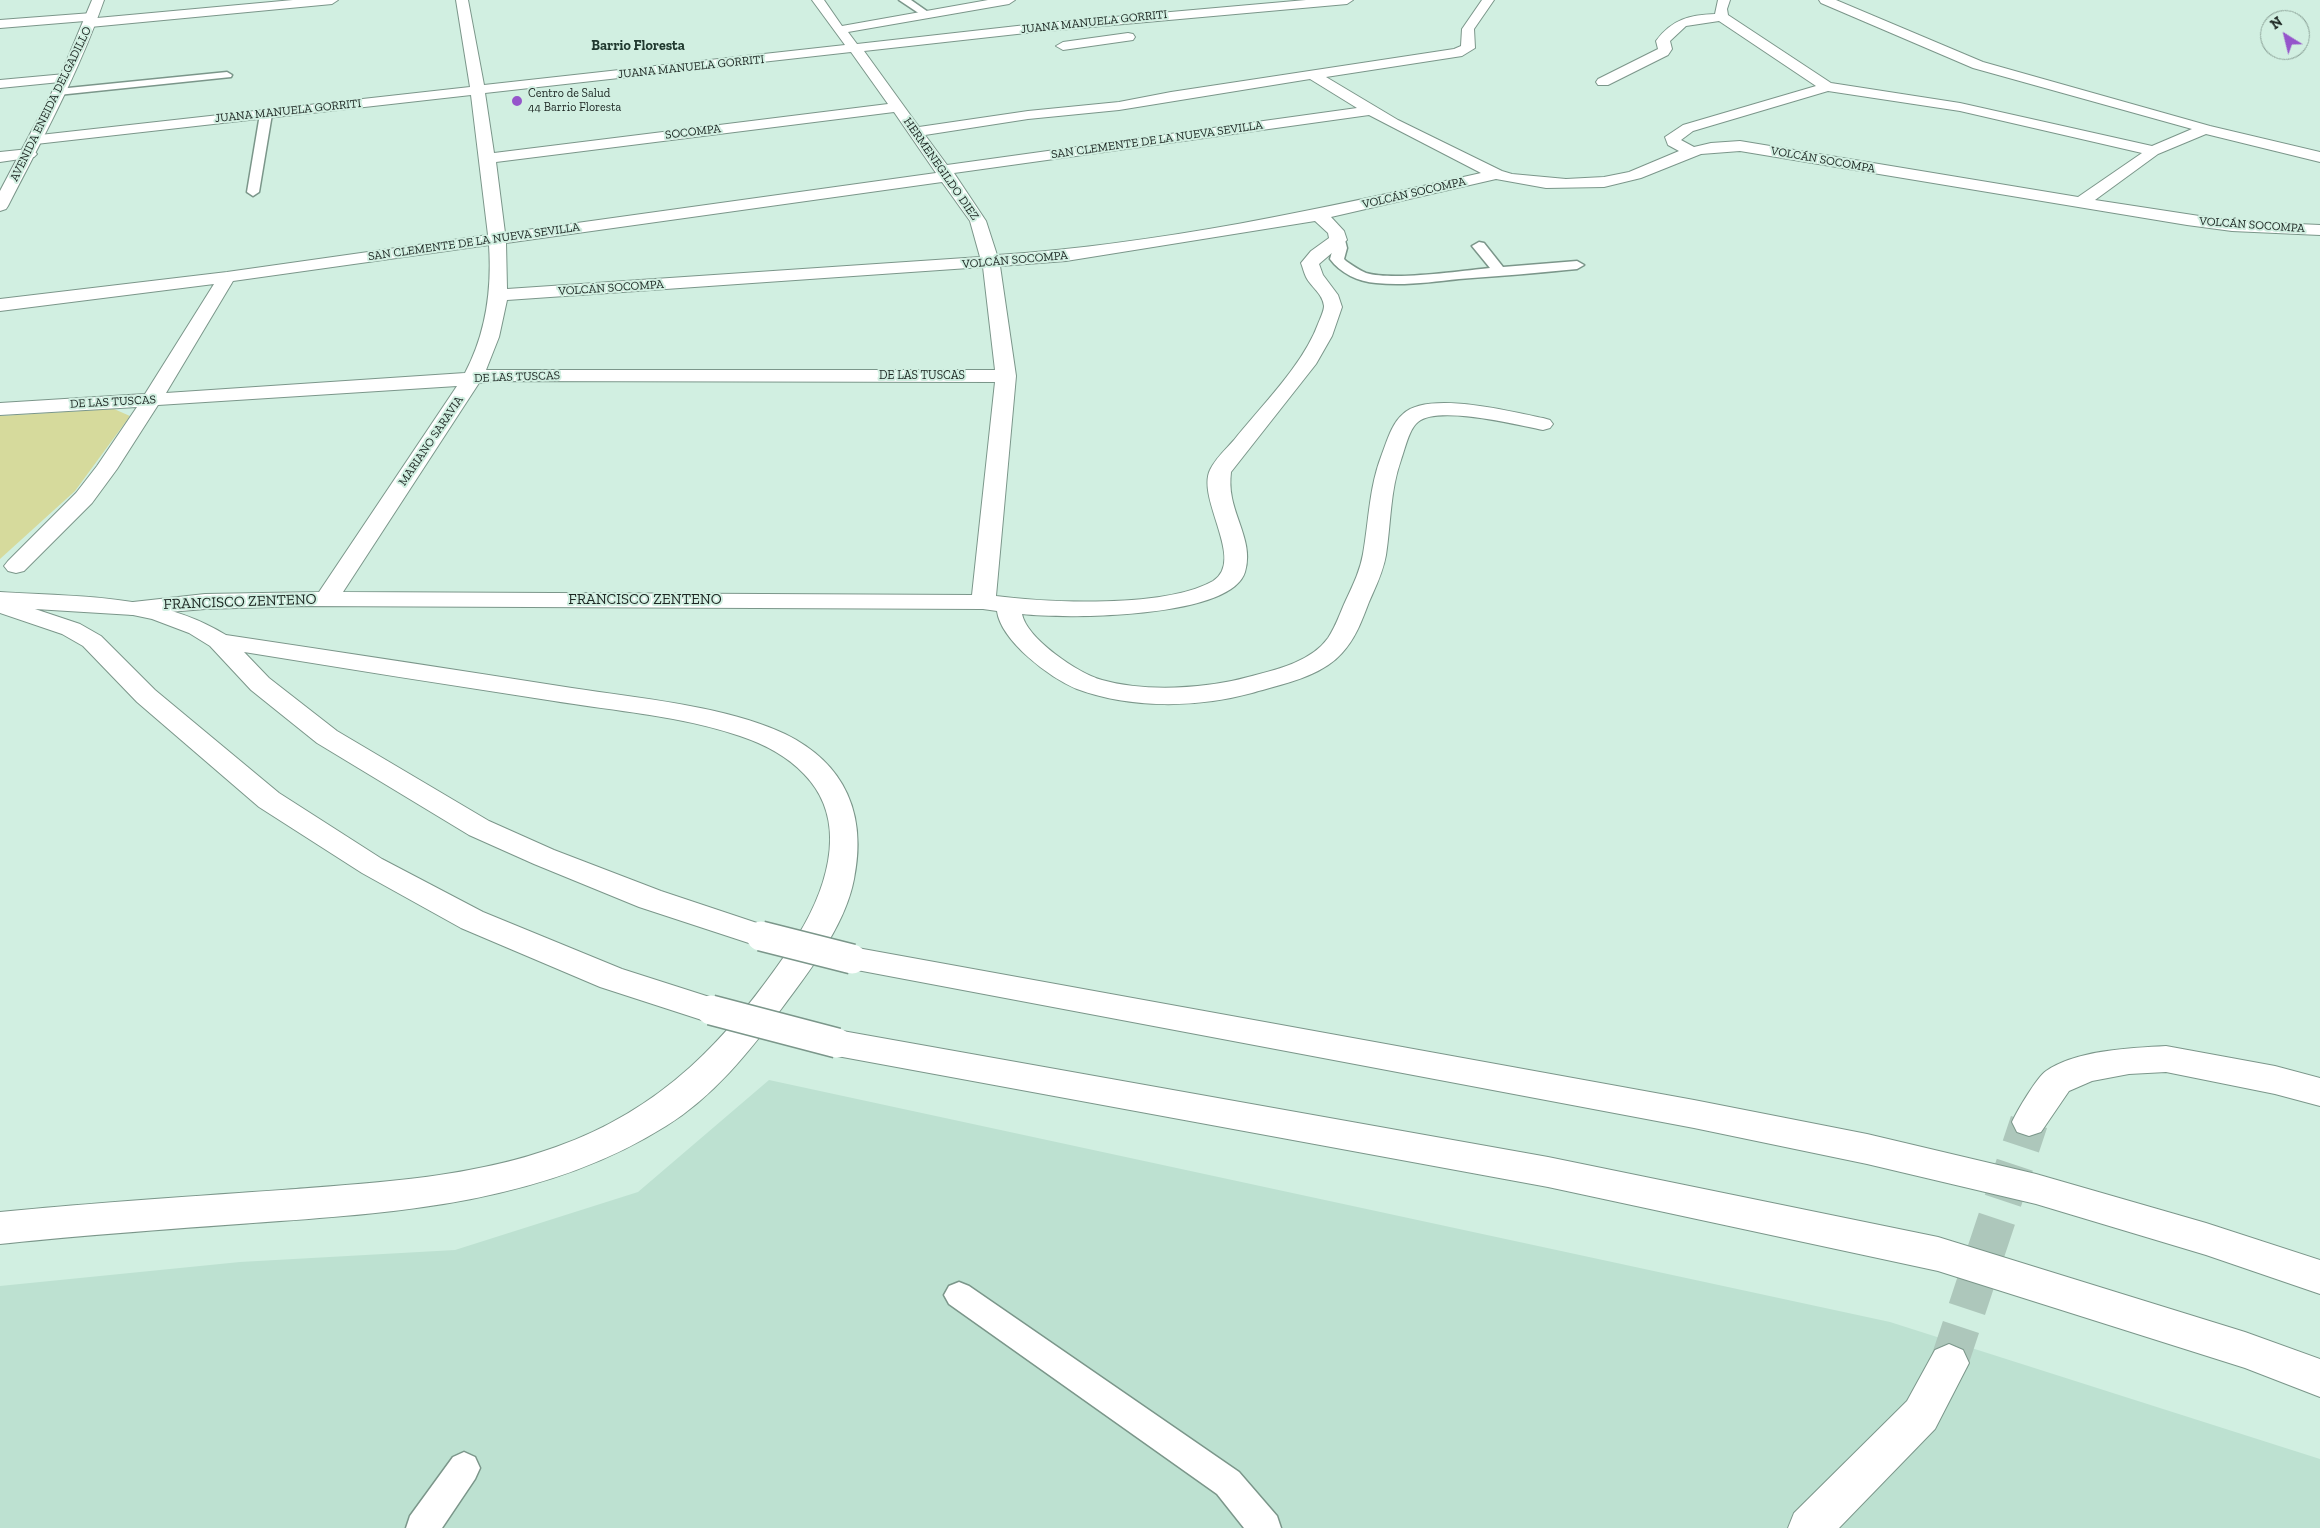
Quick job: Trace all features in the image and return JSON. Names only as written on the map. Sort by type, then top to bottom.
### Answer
[{"type":"street","name":"AVENIDA ENEIDA DELGADILLO","points":[[0,206],[29,154],[91,20],[98,0]]},
{"type":"street","points":[[0,24],[91,20],[332,0]]},
{"type":"street","name":"MARIANO SARAVIA","points":[[326,599],[474,377],[483,358],[498,295],[497,239],[488,158],[479,90],[462,0]]},
{"type":"street","name":"HERMENEGILDO DIEZ","points":[[818,0],[946,173],[978,221],[992,262],[1006,376],[983,602]]},
{"type":"street","points":[[839,30],[1009,0]]},
{"type":"street","name":"JUANA MANUELA GORRITI","points":[[36,139],[855,50],[1035,28],[1347,0]]},
{"type":"street","points":[[916,132],[1028,115],[1116,113],[1313,75],[1448,55],[1468,48],[1468,29],[1488,0]]},
{"type":"street","points":[[1722,17],[1721,9],[1724,0]]},
{"type":"street","points":[[1825,0],[1978,65],[2189,123],[2205,130],[2320,157]]},
{"type":"street","points":[[1200,26],[1277,15],[1291,12],[1308,4]]},
{"type":"street","points":[[1603,82],[1663,52],[1665,50],[1662,41],[1675,26],[1697,19],[1722,17],[1826,84],[1827,87]]},
{"type":"street","points":[[1063,46],[1141,35]]},
{"type":"street","points":[[1313,75],[1371,110],[1496,174]]},
{"type":"street","points":[[0,84],[65,78]]},
{"type":"street","points":[[1691,151],[1673,142],[1674,137],[1688,128],[1827,87],[1960,107],[2153,150],[2205,130]]},
{"type":"street","name":"SOCOMPA","points":[[488,158],[898,107]]},
{"type":"street","name":"SAN CLEMENTE DE LA NUEVA SEVILLA","points":[[0,305],[227,277],[497,239],[946,173],[1142,142],[1371,110]]},
{"type":"street","points":[[1130,131],[1142,142]]},
{"type":"street","name":"VOLCÁN SOCOMPA","points":[[498,295],[992,262],[1112,250],[1319,215],[1496,174],[1525,180],[1597,183],[1634,176],[1691,151],[1717,145],[1740,146],[2219,224],[2320,230]]},
{"type":"street","points":[[2080,202],[2150,155],[2153,150]]},
{"type":"street","points":[[0,157],[29,154]]},
{"type":"street","points":[[1319,215],[1336,231],[1338,240]]},
{"type":"street","name":"FRANCISCO ZENTENO","points":[[133,608],[223,600],[326,599],[983,602],[1048,609],[1156,604],[1204,595],[1226,585],[1233,575],[1236,558],[1234,541],[1217,485],[1220,471],[1309,360],[1323,336],[1333,307],[1329,295],[1314,276],[1310,263],[1317,255],[1338,240]]},
{"type":"street","points":[[16,566],[84,498],[106,469],[227,277]]},
{"type":"street","name":"DE LAS TUSCAS","points":[[0,409],[448,382],[494,375],[1006,376]]},
{"type":"street","points":[[1008,605],[1009,616],[1019,634],[1067,674],[1087,684],[1114,690],[1170,695],[1217,693],[1264,680],[1314,662],[1332,649],[1347,626],[1372,567],[1384,476],[1410,418],[1420,411],[1446,408],[1543,424]]},
{"type":"street","points":[[0,599],[133,608],[175,618],[198,628],[219,641],[260,684],[327,737],[479,828],[544,857],[650,899],[762,936],[852,959],[1675,1110],[1867,1148],[2036,1189],[2206,1239],[2320,1277]]},
{"type":"street","points":[[0,606],[71,629],[92,641],[146,696],[269,800],[372,866],[472,920],[611,978],[712,1010],[837,1043],[1548,1172],[1938,1254],[2245,1350],[2320,1378]]},
{"type":"street","points":[[0,1228],[402,1196],[478,1185],[550,1165],[601,1145],[654,1116],[699,1083],[738,1043],[780,987],[830,909],[842,869],[845,835],[838,801],[820,771],[796,751],[766,735],[724,723],[657,709],[219,641]]},
{"type":"street","points":[[2029,1122],[2057,1081],[2087,1068],[2129,1061],[2166,1059],[2275,1080],[2320,1092]]},
{"type":"street","points":[[1809,1528],[1921,1415],[1949,1362]]},
{"type":"lane","points":[[904,0],[926,14]]},
{"type":"lane","points":[[58,92],[227,75]]},
{"type":"lane","points":[[253,192],[266,114]]},
{"type":"lane","points":[[1338,240],[1340,248],[1338,259],[1341,264],[1359,275],[1375,279],[1428,278],[1577,265]]},
{"type":"lane","points":[[1480,246],[1500,272]]},
{"type":"lane","points":[[959,1294],[1228,1482],[1265,1528]]},
{"type":"lane","points":[[422,1528],[464,1468]]},
{"type":"shaded area","points":[[769,1080],[1890,1322],[2320,1459],[2320,1528],[0,1528],[0,1286],[240,1262],[455,1250],[638,1192]]},
{"type":"green space","points":[[114,409],[130,416],[75,491],[0,559],[0,416]]},
{"type":"tunnel","points":[[1949,1363],[2029,1122]]},
{"type":"place","name":"Centro de Salud 44 Barrio Floresta","points":[[517,101]]},
{"type":"district","name":"Barrio Floresta","points":[[638,46]]}]
